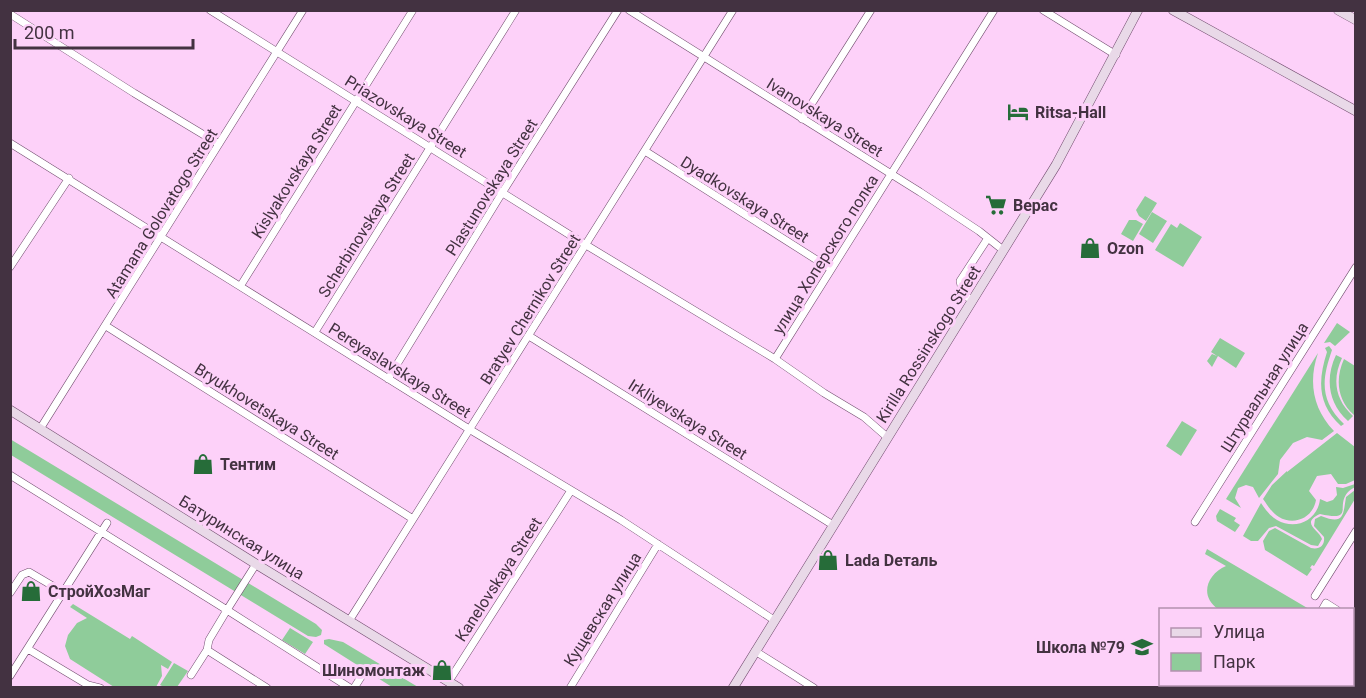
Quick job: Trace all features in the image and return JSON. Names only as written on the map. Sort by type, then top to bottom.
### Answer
[{"type":"main road","name":"Kirilla Rossinskogo Street","points":[[733,687],[1067,145],[1138,10]]},
{"type":"main road","points":[[1173,10],[1356,111]]},
{"type":"main road","points":[[1338,10],[1356,20]]},
{"type":"main road","name":"Батуринская улица","points":[[10,410],[256,564],[459,687]]},
{"type":"street","name":"Priazovskaya Street","points":[[210,10],[356,100],[430,149],[775,359],[864,417],[887,437]]},
{"type":"street","name":"Atamana Golovatogo Street","points":[[40,429],[303,10]]},
{"type":"street","name":"Kislyakovskaya Street","points":[[241,285],[412,10]]},
{"type":"street","name":"Scherbinovskaya Street","points":[[315,333],[516,10]]},
{"type":"street","name":"Plastunovskaya Street","points":[[388,379],[618,10]]},
{"type":"street","name":"Ivanovskaya Street","points":[[629,10],[948,209],[1003,250]]},
{"type":"street","name":"Bratyev Chernikov Street","points":[[349,621],[733,10]]},
{"type":"street","points":[[802,119],[870,10]]},
{"type":"street","name":"улица Хоперского полка","points":[[775,359],[994,10]]},
{"type":"street","points":[[1043,10],[1116,55]]},
{"type":"street","points":[[10,14],[219,144]]},
{"type":"street","name":"Pereyaslavskaya Street","points":[[10,142],[570,492],[658,544],[774,620]]},
{"type":"street","name":"Dyadkovskaya Street","points":[[645,151],[831,269]]},
{"type":"street","points":[[10,267],[69,178]]},
{"type":"street","points":[[972,300],[963,294],[960,281],[988,238]]},
{"type":"street","name":"Штурвальная улица","points":[[1195,522],[1356,267]]},
{"type":"street","name":"Bryukhovetskaya Street","points":[[106,326],[413,519]]},
{"type":"street","name":"Irkliyevskaya Street","points":[[529,336],[833,525]]},
{"type":"street","points":[[10,476],[352,687],[361,677]]},
{"type":"street","name":"Kanelovskaya Street","points":[[449,681],[570,492]]},
{"type":"street","points":[[10,676],[107,523]]},
{"type":"street","points":[[1315,596],[1356,531]]},
{"type":"street","name":"Кущевская улица","points":[[570,687],[658,544]]},
{"type":"street","points":[[191,675],[207,650],[208,640],[256,564]]},
{"type":"street","points":[[10,593],[22,575],[29,572],[63,592]]},
{"type":"street","points":[[28,649],[88,686],[100,687]]},
{"type":"street","points":[[207,650],[267,687]]},
{"type":"street","points":[[755,651],[814,687]]},
{"type":"green space","points":[[1145,196],[1157,203],[1146,221],[1139,216],[1136,210]]},
{"type":"green space","points":[[1152,212],[1167,221],[1153,243],[1139,234]]},
{"type":"green space","points":[[1129,220],[1136,220],[1143,224],[1133,241],[1121,234]]},
{"type":"green space","points":[[1180,223],[1202,237],[1183,267],[1155,250],[1171,224],[1177,228]]},
{"type":"green space","points":[[1337,323],[1350,332],[1335,346],[1330,342],[1324,343]]},
{"type":"green space","points":[[1220,338],[1245,353],[1236,368],[1218,356],[1212,367],[1207,361],[1212,354],[1217,356],[1211,352]]},
{"type":"green space","points":[[1329,346],[1332,350],[1326,370],[1325,389],[1330,406],[1344,424],[1341,426],[1327,409],[1322,391],[1322,372],[1327,352],[1325,348]]},
{"type":"green space","points":[[1318,353],[1313,374],[1314,395],[1321,414],[1334,431],[1322,440],[1307,437],[1293,443],[1280,460],[1278,474],[1259,498],[1253,487],[1246,485],[1238,488],[1235,498],[1241,508],[1226,499]]},
{"type":"green space","points":[[1336,355],[1342,358],[1337,374],[1337,389],[1342,403],[1353,416],[1348,421],[1336,406],[1330,390],[1330,372]]},
{"type":"green space","points":[[1344,359],[1355,366],[1354,415],[1344,403],[1339,389],[1339,374]]},
{"type":"green space","points":[[1182,421],[1197,430],[1181,456],[1166,446]]},
{"type":"green space","points":[[1337,433],[1355,447],[1355,480],[1346,484],[1338,484],[1331,474],[1317,476],[1309,491],[1316,500],[1307,516],[1291,521],[1277,515],[1263,499],[1272,485]]},
{"type":"green space","points":[[10,439],[316,624],[322,630],[321,635],[308,636],[11,455]]},
{"type":"green space","points":[[1355,484],[1355,487],[1344,498],[1342,513],[1339,516],[1320,514],[1311,520],[1312,527],[1322,539],[1318,546],[1311,545],[1276,526],[1269,528],[1258,541],[1251,541],[1243,536],[1261,503],[1277,520],[1298,524],[1311,518],[1320,499],[1327,502],[1333,500],[1337,495],[1336,487],[1343,488]]},
{"type":"green space","points":[[1355,490],[1355,499],[1307,576],[1265,550],[1263,541],[1269,531],[1275,528],[1311,548],[1321,546],[1324,537],[1314,526],[1315,519],[1321,516],[1334,520],[1341,517],[1346,497]]},
{"type":"green space","points":[[1220,509],[1236,518],[1234,521],[1240,525],[1235,532],[1217,521],[1216,516]]},
{"type":"green space","points":[[1207,549],[1307,608],[1217,608],[1209,598],[1208,586],[1214,574],[1226,566],[1205,554]]},
{"type":"green space","points":[[73,604],[130,639],[132,636],[172,662],[168,669],[161,665],[162,676],[156,687],[114,687],[70,659],[65,646],[68,635],[77,623],[87,618],[70,607]]},
{"type":"green space","points":[[290,628],[313,642],[305,654],[282,640]]},
{"type":"green space","points":[[324,640],[343,642],[418,687],[392,687],[324,644]]},
{"type":"green space","points":[[174,663],[188,671],[177,687],[160,685]]},
{"type":"place","name":"Ritsa-Hall","points":[[1018,112]]},
{"type":"place","name":"Верас","points":[[996,205]]},
{"type":"place","name":"Ozon","points":[[1090,248]]},
{"type":"place","name":"Тентим","points":[[203,464]]},
{"type":"place","name":"Lada Dеталь","points":[[828,560]]},
{"type":"place","name":"СтройХозМаг","points":[[31,591]]},
{"type":"place","name":"Школа №79","points":[[1142,647]]},
{"type":"place","name":"Шиномонтаж","points":[[442,670]]}]
